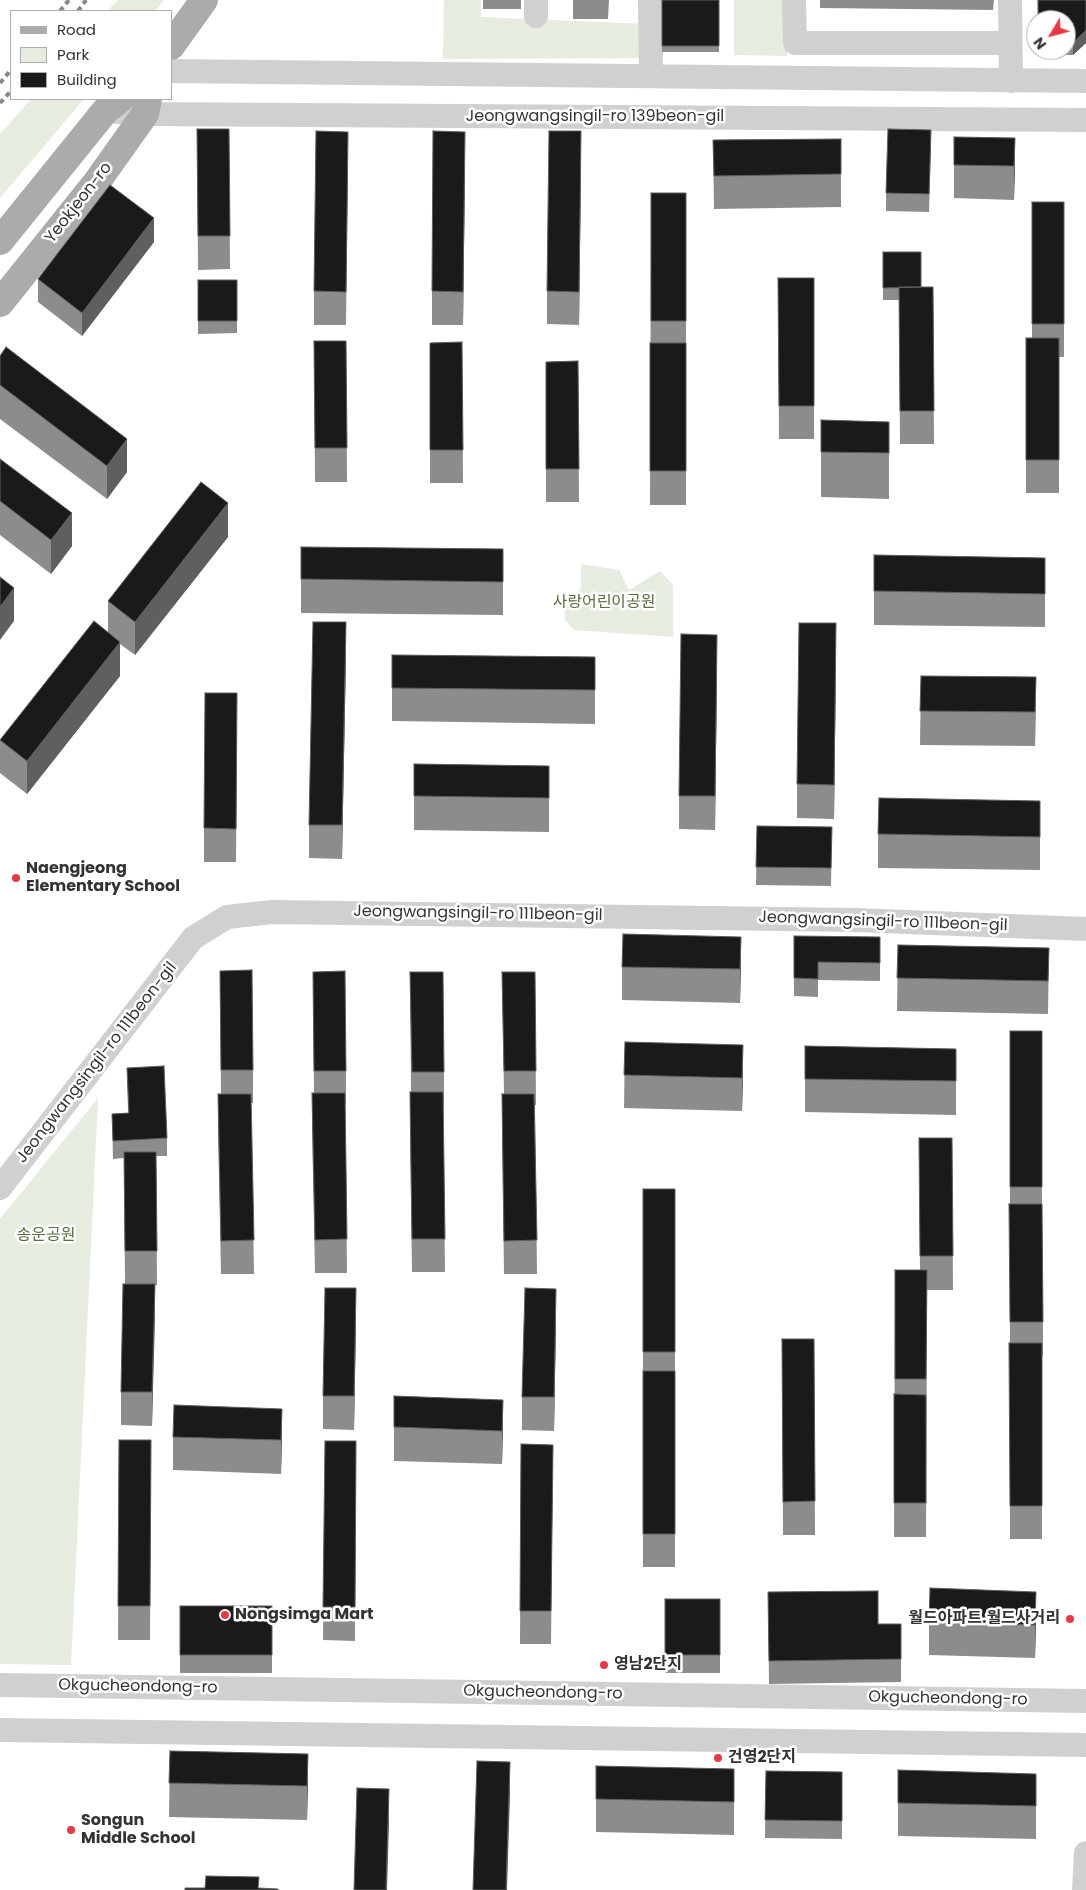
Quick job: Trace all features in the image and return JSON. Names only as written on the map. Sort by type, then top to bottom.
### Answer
[{"type":"main road","points":[[172,45],[204,0]]},
{"type":"main road","points":[[0,241],[112,105]]},
{"type":"main road","name":"Yeokjeon-ro","points":[[0,303],[96,183],[147,107]]},
{"type":"street","points":[[650,0],[651,76]]},
{"type":"street","points":[[794,0],[795,43],[1010,43]]},
{"type":"street","points":[[1010,0],[1010,81]]},
{"type":"street","points":[[172,72],[1086,81]]},
{"type":"street","name":"Jeongwangsingil-ro 139beon-gil","points":[[112,105],[1086,120]]},
{"type":"street","name":"Jeongwangsingil-ro 111beon-gil","points":[[0,1188],[193,938],[226,917],[272,912],[856,920],[1086,929]]},
{"type":"street","name":"Okgucheondong-ro","points":[[0,1685],[1086,1701]]},
{"type":"street","points":[[0,1730],[1086,1745]]},
{"type":"street","points":[[1084,1890],[1086,1853]]},
{"type":"green space","points":[[118,0],[164,0],[156,10],[108,10]]},
{"type":"green space","points":[[444,0],[481,0],[481,17],[647,24],[646,58],[443,59]]},
{"type":"green space","points":[[734,0],[787,0],[787,56],[734,55]]},
{"type":"green space","points":[[30,100],[83,100],[0,198],[0,134]]},
{"type":"green space","name":"사랑어린이공원","points":[[581,564],[619,570],[629,590],[660,571],[673,585],[673,637],[574,630],[565,620],[564,605],[581,588]]},
{"type":"green space","name":"송운공원","points":[[98,1098],[71,1665],[0,1664],[0,1219]]},
{"type":"building","points":[[662,0],[719,0],[719,46],[662,46]]},
{"type":"building","points":[[1038,0],[1086,0],[1086,30],[1076,40],[1076,10],[1038,10]]},
{"type":"building","points":[[197,129],[229,129],[230,236],[198,236]]},
{"type":"building","points":[[888,129],[931,130],[929,194],[886,193]]},
{"type":"building","points":[[316,131],[348,132],[346,292],[314,291]]},
{"type":"building","points":[[433,131],[465,132],[463,292],[432,291]]},
{"type":"building","points":[[549,131],[581,131],[579,292],[547,291]]},
{"type":"building","points":[[954,137],[1015,138],[1014,166],[954,165]]},
{"type":"building","points":[[841,139],[841,174],[714,176],[713,140]]},
{"type":"building","points":[[110,185],[154,218],[82,313],[38,279]]},
{"type":"building","points":[[651,193],[686,193],[686,321],[651,321]]},
{"type":"building","points":[[1032,202],[1064,202],[1064,324],[1032,324]]},
{"type":"building","points":[[883,252],[921,252],[921,287],[883,288]]},
{"type":"building","points":[[778,278],[814,278],[814,406],[779,406]]},
{"type":"building","points":[[198,280],[237,280],[237,321],[198,321]]},
{"type":"building","points":[[899,287],[933,287],[934,411],[900,411]]},
{"type":"building","points":[[1026,338],[1059,338],[1059,460],[1026,460]]},
{"type":"building","points":[[314,341],[346,341],[347,448],[315,448]]},
{"type":"building","points":[[462,342],[463,450],[430,450],[430,343]]},
{"type":"building","points":[[650,343],[686,343],[686,471],[650,471]]},
{"type":"building","points":[[6,347],[127,439],[107,466],[0,385],[0,356]]},
{"type":"building","points":[[578,361],[579,469],[546,469],[546,362]]},
{"type":"building","points":[[821,420],[889,422],[889,453],[821,452]]},
{"type":"building","points":[[0,459],[72,513],[51,540],[0,501]]},
{"type":"building","points":[[201,482],[228,503],[135,622],[108,601]]},
{"type":"building","points":[[301,547],[503,549],[503,582],[301,579]]},
{"type":"building","points":[[874,555],[1045,558],[1045,594],[874,591]]},
{"type":"building","points":[[0,577],[14,588],[0,607]]},
{"type":"building","points":[[94,621],[120,642],[27,761],[0,740]]},
{"type":"building","points":[[313,622],[346,622],[342,825],[309,825]]},
{"type":"building","points":[[799,623],[836,623],[834,785],[797,784]]},
{"type":"building","points":[[681,634],[717,635],[715,796],[679,796]]},
{"type":"building","points":[[392,655],[595,657],[595,690],[392,688]]},
{"type":"building","points":[[921,676],[1036,677],[1035,712],[920,711]]},
{"type":"building","points":[[205,693],[237,693],[236,829],[204,828]]},
{"type":"building","points":[[414,764],[549,766],[549,798],[414,796]]},
{"type":"building","points":[[879,798],[1040,801],[1040,837],[878,834]]},
{"type":"building","points":[[757,826],[832,827],[831,868],[756,867]]},
{"type":"building","points":[[623,934],[741,937],[740,969],[622,967]]},
{"type":"building","points":[[794,936],[880,937],[880,963],[818,962],[818,979],[794,978]]},
{"type":"building","points":[[898,945],[1049,948],[1048,981],[897,978]]},
{"type":"building","points":[[252,970],[253,1070],[221,1070],[220,971]]},
{"type":"building","points":[[345,971],[346,1071],[314,1071],[313,972]]},
{"type":"building","points":[[410,972],[443,972],[444,1072],[412,1072]]},
{"type":"building","points":[[502,972],[535,972],[536,1071],[504,1071]]},
{"type":"building","points":[[1010,1031],[1042,1031],[1042,1187],[1010,1187]]},
{"type":"building","points":[[625,1042],[743,1045],[742,1078],[624,1075]]},
{"type":"building","points":[[805,1046],[956,1049],[956,1081],[805,1079]]},
{"type":"building","points":[[164,1066],[167,1138],[113,1141],[112,1114],[129,1113],[127,1068]]},
{"type":"building","points":[[410,1092],[443,1092],[445,1239],[412,1239]]},
{"type":"building","points":[[312,1093],[345,1093],[347,1239],[315,1240]]},
{"type":"building","points":[[218,1094],[251,1094],[254,1240],[221,1241]]},
{"type":"building","points":[[502,1094],[534,1094],[537,1240],[504,1241]]},
{"type":"building","points":[[919,1138],[952,1138],[953,1256],[920,1256]]},
{"type":"building","points":[[124,1152],[156,1152],[157,1251],[125,1251]]},
{"type":"building","points":[[643,1189],[675,1189],[675,1352],[643,1352]]},
{"type":"building","points":[[1009,1204],[1042,1204],[1043,1322],[1010,1322]]},
{"type":"building","points":[[895,1270],[927,1270],[926,1379],[895,1379]]},
{"type":"building","points":[[123,1284],[155,1284],[152,1392],[121,1392]]},
{"type":"building","points":[[325,1288],[356,1288],[354,1396],[323,1396]]},
{"type":"building","points":[[525,1288],[556,1289],[554,1397],[522,1397]]},
{"type":"building","points":[[782,1339],[814,1339],[815,1501],[783,1502]]},
{"type":"building","points":[[1009,1343],[1042,1343],[1042,1506],[1010,1506]]},
{"type":"building","points":[[643,1371],[675,1371],[675,1534],[643,1534]]},
{"type":"building","points":[[894,1394],[926,1395],[926,1503],[894,1503]]},
{"type":"building","points":[[394,1396],[503,1400],[502,1431],[394,1427]]},
{"type":"building","points":[[174,1405],[282,1409],[281,1440],[173,1437]]},
{"type":"building","points":[[119,1440],[151,1440],[150,1606],[118,1606]]},
{"type":"building","points":[[325,1441],[356,1441],[355,1607],[323,1607]]},
{"type":"building","points":[[521,1444],[553,1445],[551,1611],[520,1611]]},
{"type":"building","points":[[930,1588],[1036,1592],[1035,1625],[929,1622]]},
{"type":"building","points":[[878,1591],[878,1624],[901,1624],[901,1659],[769,1661],[768,1592]]},
{"type":"building","points":[[665,1599],[720,1599],[720,1655],[665,1655]]},
{"type":"building","points":[[180,1606],[272,1606],[272,1655],[180,1655]]},
{"type":"building","points":[[170,1751],[308,1754],[307,1786],[169,1783]]},
{"type":"building","points":[[477,1761],[510,1762],[506,1890],[473,1890]]},
{"type":"building","points":[[596,1766],[734,1769],[734,1802],[596,1799]]},
{"type":"building","points":[[898,1770],[1036,1774],[1036,1806],[898,1803]]},
{"type":"building","points":[[766,1771],[842,1772],[842,1821],[765,1820]]},
{"type":"building","points":[[357,1788],[389,1789],[386,1890],[354,1890]]},
{"type":"building","points":[[206,1876],[259,1877],[258,1888],[278,1890],[185,1890],[185,1888],[205,1888]]},
{"type":"railway","points":[[61,10],[69,0]]},
{"type":"railway","points":[[79,10],[86,0]]},
{"type":"railway","points":[[0,83],[10,71]]},
{"type":"railway","points":[[0,103],[10,92]]},
{"type":"place","name":"Naengjeong Elementary School","points":[[16,878]]},
{"type":"place","name":"Nongsimga Mart","points":[[225,1615]]},
{"type":"place","name":"월드아파트.월드사거리","points":[[1070,1619]]},
{"type":"place","name":"영남2단지","points":[[604,1665]]},
{"type":"place","name":"건영2단지","points":[[718,1758]]},
{"type":"place","name":"Songun Middle School","points":[[71,1830]]}]
